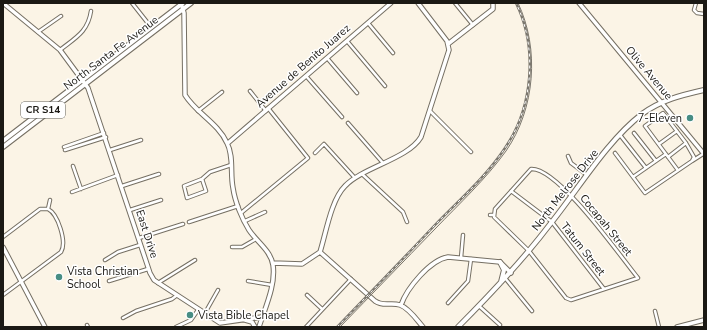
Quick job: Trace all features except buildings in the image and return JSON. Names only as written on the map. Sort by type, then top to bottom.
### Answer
[{"type":"main road","name":"North Santa Fe Avenue","points":[[3,147],[182,3]]},
{"type":"main road","name":"North Santa Fe Avenue","points":[[3,141],[191,3]]},
{"type":"main road","name":"North Melrose Drive","points":[[458,327],[511,273],[530,251],[619,134],[643,114],[662,102],[678,96],[704,90]]},
{"type":"main road","points":[[500,262],[504,270],[500,284]]},
{"type":"street","name":"East Drive","points":[[5,3],[60,50],[84,81],[106,135],[148,269],[157,283],[220,325],[262,317]]},
{"type":"street","points":[[132,3],[151,27]]},
{"type":"street","points":[[182,3],[185,95],[222,134],[228,143],[232,187],[241,213],[244,221],[256,239],[268,252],[273,263],[272,285],[259,327]]},
{"type":"street","name":"Avenue de Benito Juarez","points":[[228,143],[390,3]]},
{"type":"street","points":[[273,263],[302,264],[320,252],[339,194],[355,178],[416,144],[421,137],[449,50],[448,44],[418,3]]},
{"type":"street","points":[[455,3],[473,25]]},
{"type":"street","points":[[448,44],[490,12],[493,9],[493,3]]},
{"type":"street","name":"Olive Avenue","points":[[579,3],[704,154]]},
{"type":"street","points":[[696,3],[694,7],[697,13],[704,14]]},
{"type":"street","points":[[60,50],[88,26],[91,11]]},
{"type":"street","points":[[38,32],[61,16]]},
{"type":"street","points":[[368,23],[393,53]]},
{"type":"street","points":[[347,41],[385,86]]},
{"type":"street","points":[[326,58],[357,93]]},
{"type":"street","points":[[306,75],[342,117]]},
{"type":"street","points":[[241,213],[308,158],[250,91]]},
{"type":"street","points":[[198,110],[222,92]]},
{"type":"street","points":[[430,111],[471,152]]},
{"type":"street","points":[[677,169],[645,126],[663,113],[686,143],[694,157],[692,161]]},
{"type":"street","points":[[348,123],[383,163]]},
{"type":"street","points":[[659,144],[677,131]]},
{"type":"street","points":[[634,133],[656,161]]},
{"type":"street","points":[[619,134],[646,168]]},
{"type":"street","points":[[64,149],[106,135]]},
{"type":"street","points":[[110,150],[141,140]]},
{"type":"street","points":[[632,177],[686,143]]},
{"type":"street","points":[[315,153],[324,144],[355,178]]},
{"type":"street","points":[[615,153],[645,193],[677,169],[704,154]]},
{"type":"street","points":[[568,156],[570,163],[588,176]]},
{"type":"street","points":[[202,179],[206,191],[187,198],[184,186],[202,179],[210,172],[231,165]]},
{"type":"street","points":[[73,166],[81,189]]},
{"type":"street","name":"Cocapah Street","points":[[511,191],[527,172],[537,169],[572,196],[638,278],[604,289]]},
{"type":"street","points":[[72,192],[118,174]]},
{"type":"street","points":[[122,186],[159,174]]},
{"type":"street","points":[[362,174],[403,212],[407,222]]},
{"type":"street","points":[[511,191],[495,209],[494,214],[496,220],[530,251],[566,298],[571,300],[604,289]]},
{"type":"street","name":"Tatum Street","points":[[511,191],[552,222],[604,289]]},
{"type":"street","points":[[48,209],[50,200]]},
{"type":"street","points":[[130,210],[161,200]]},
{"type":"street","points":[[189,222],[239,206]]},
{"type":"street","points":[[3,237],[40,208],[48,209],[55,215],[64,242],[64,248],[61,252],[22,283],[3,295]]},
{"type":"street","points":[[244,221],[265,212]]},
{"type":"street","points":[[490,215],[494,214]]},
{"type":"street","points":[[139,238],[182,224]]},
{"type":"street","points":[[461,258],[463,235]]},
{"type":"street","points":[[232,248],[242,247],[256,239]]},
{"type":"street","points":[[105,260],[118,252],[141,244]]},
{"type":"street","points":[[3,247],[4,254],[22,283],[45,327]]},
{"type":"street","points":[[320,252],[378,303],[385,305],[400,305],[408,310],[423,327]]},
{"type":"street","points":[[400,305],[407,291],[434,263],[440,259],[448,257],[500,262],[511,273]]},
{"type":"street","points":[[448,302],[468,281],[471,259]]},
{"type":"street","points":[[157,283],[195,260]]},
{"type":"street","points":[[109,281],[148,269]]},
{"type":"street","points":[[505,278],[532,311]]},
{"type":"street","points":[[306,327],[351,279]]},
{"type":"street","points":[[248,281],[272,285]]},
{"type":"street","points":[[204,314],[218,290]]},
{"type":"street","points":[[307,295],[322,309]]},
{"type":"street","points":[[123,318],[172,299],[176,296]]},
{"type":"street","points":[[479,306],[500,324]]},
{"type":"street","points":[[176,327],[191,320],[198,310]]},
{"type":"street","points":[[655,311],[659,327]]},
{"type":"street","points":[[244,320],[252,322],[255,327]]},
{"type":"street","points":[[677,327],[704,320]]},
{"type":"tram line","points":[[340,327],[481,181],[506,151],[516,134],[523,117],[528,98],[532,59],[525,21],[518,3]]},
{"type":"railway","points":[[337,327],[481,179],[505,148],[514,132],[522,114],[527,96],[530,58],[528,39],[523,20],[516,3]]},
{"type":"place","name":"7-Eleven","points":[[690,118]]},
{"type":"place","name":"Vista Christian School","points":[[59,277]]},
{"type":"place","name":"Vista Bible Chapel","points":[[190,315]]}]
